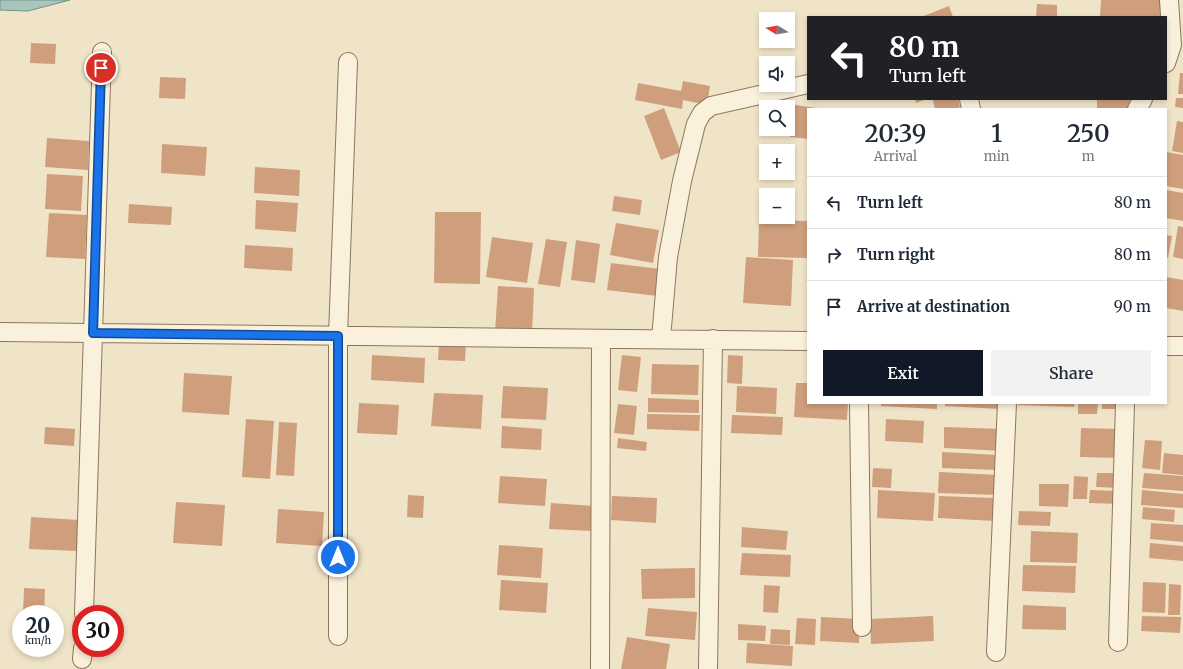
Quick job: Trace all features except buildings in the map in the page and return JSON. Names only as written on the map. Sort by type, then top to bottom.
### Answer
[{"type":"street","points":[[1167,60],[1172,45],[1169,0]]},
{"type":"street","points":[[84,605],[102,52]]},
{"type":"street","points":[[338,636],[338,336],[348,62]]},
{"type":"street","points":[[661,339],[668,257],[682,181],[696,124],[702,113],[711,106],[807,84]]},
{"type":"street","points":[[0,332],[807,341]]},
{"type":"street","points":[[600,669],[601,339]]},
{"type":"street","points":[[708,669],[713,339]]},
{"type":"street","points":[[1167,346],[1183,346]]},
{"type":"street","points":[[859,404],[862,627]]},
{"type":"street","points":[[996,652],[1008,404]]},
{"type":"street","points":[[1118,642],[1125,404]]},
{"type":"water","points":[[0,0],[70,0],[28,11],[0,10]]},
{"type":"route","points":[[101,68],[93,333],[338,336],[338,557]]}]
